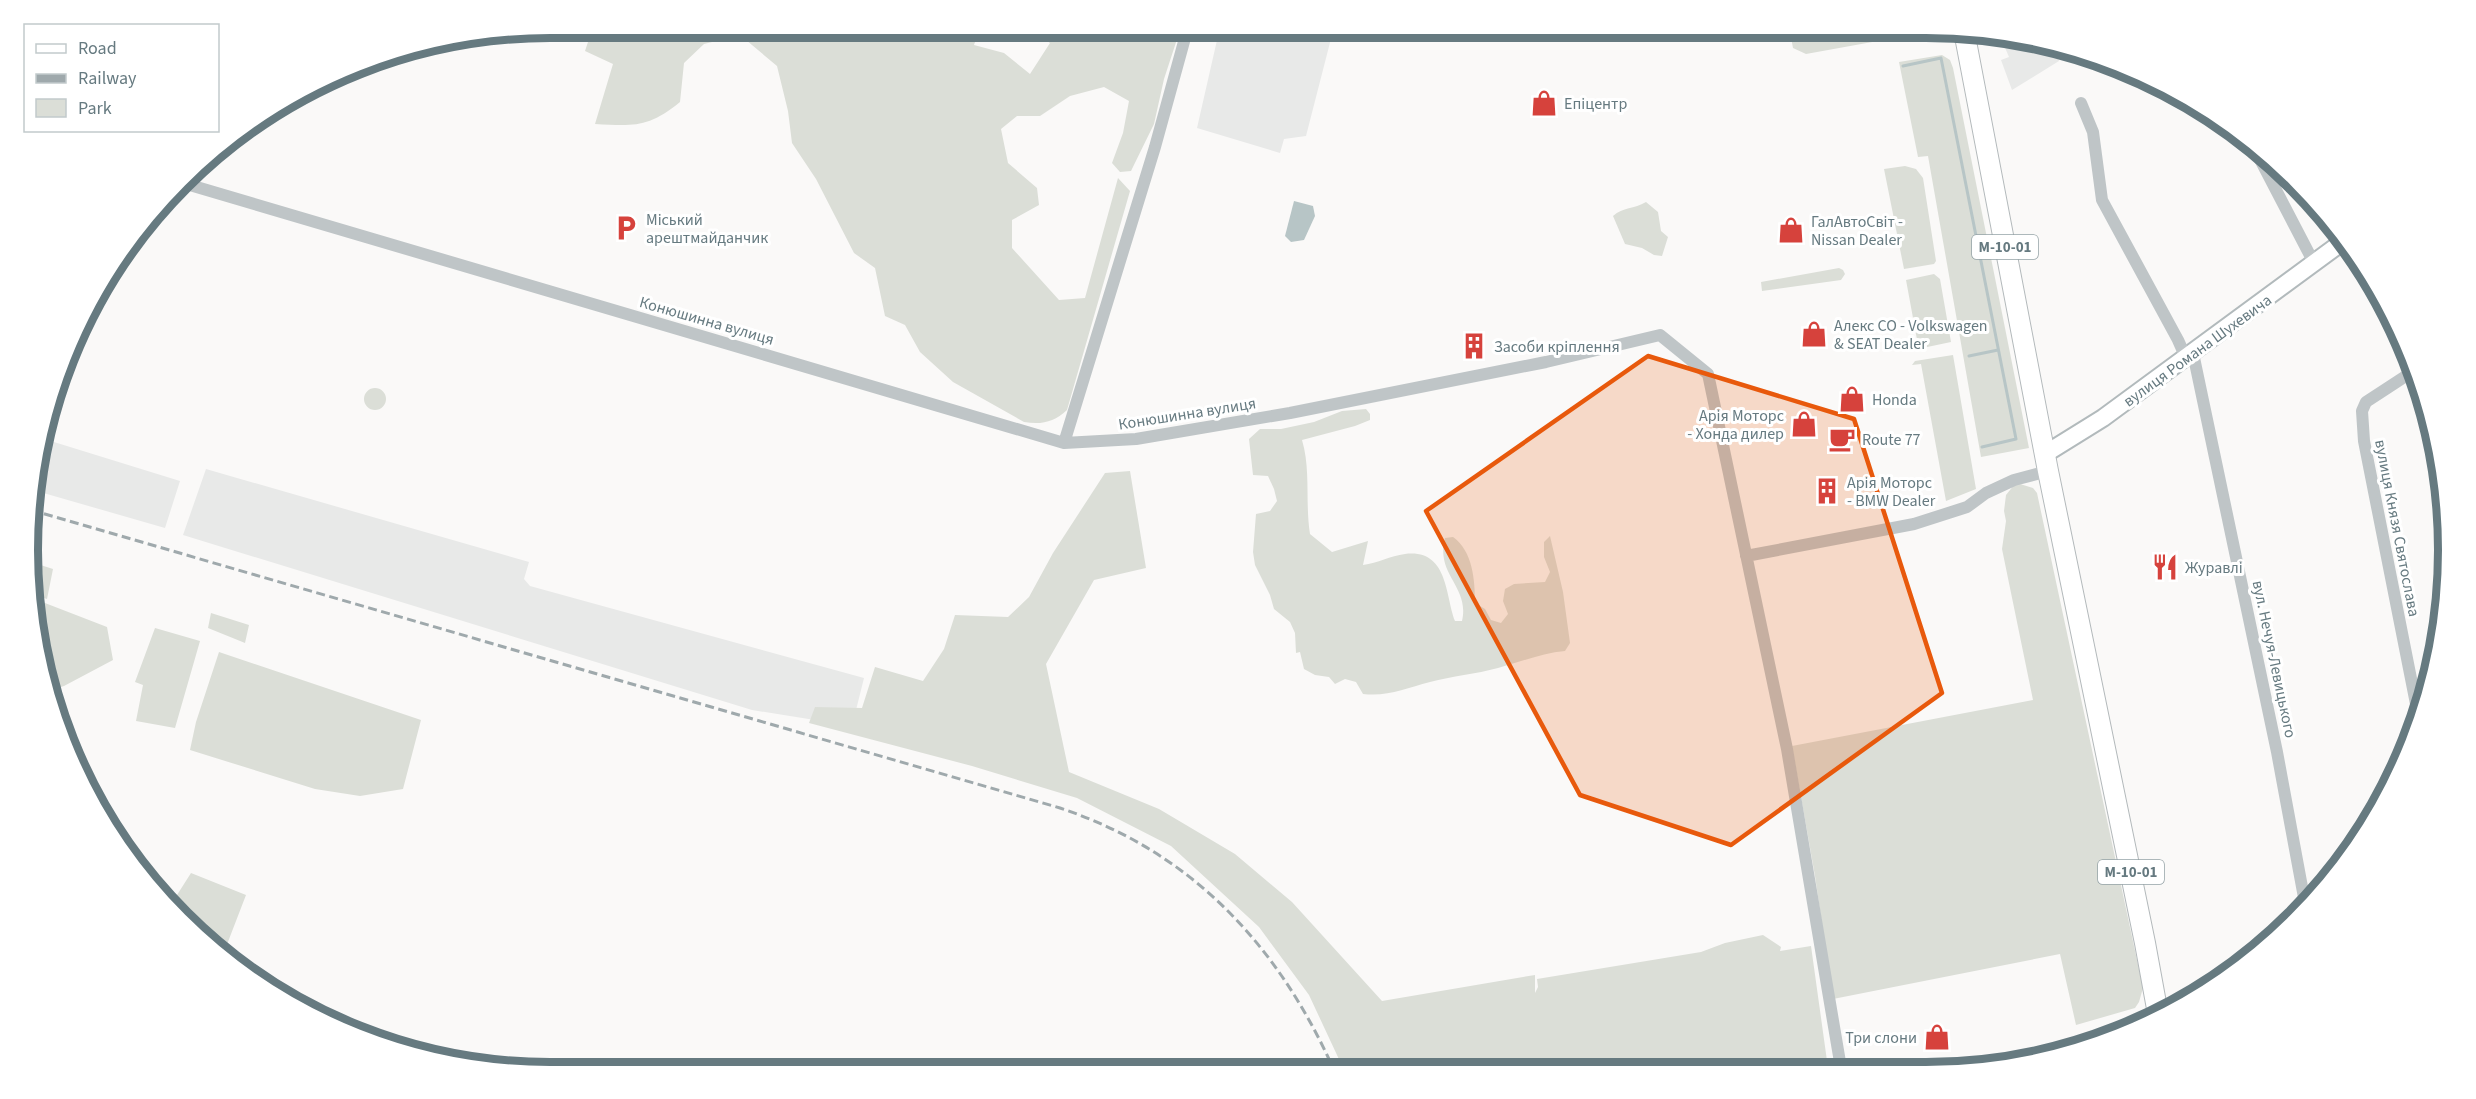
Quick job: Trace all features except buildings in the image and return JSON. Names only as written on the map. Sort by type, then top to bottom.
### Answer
[{"type":"highway","name":"М-10-01","points":[[1966,40],[2046,463],[2157,1007]]},
{"type":"main road","name":"вулиця Романа Шухевича","points":[[2046,463],[2103,418],[2338,245]]},
{"type":"street","points":[[1064,443],[1155,147],[1185,38]]},
{"type":"street","name":"вул. Нечуя-Левицького","points":[[2080,103],[2093,132],[2102,200],[2178,340],[2189,355],[2277,752],[2304,895]]},
{"type":"street","points":[[2262,163],[2314,263]]},
{"type":"street","name":"Конюшинна вулиця","points":[[189,185],[1064,443],[1136,439],[1290,413],[1546,362],[1660,335],[1708,374],[1746,556]]},
{"type":"street","name":"вулиця Князя Святослава","points":[[2407,374],[2366,402],[2362,411],[2362,426],[2415,700]]},
{"type":"street","points":[[1840,1062],[1787,749],[1746,556],[1914,524],[1967,507],[1986,493],[2046,463]]},
{"type":"highlighted area","points":[[1648,356],[1854,419],[1942,693],[1731,845],[1580,795],[1426,511]]},
{"type":"shaded area","points":[[1217,38],[1331,38],[1306,136],[1284,139],[1280,153],[1197,128]]},
{"type":"shaded area","points":[[2003,44],[2057,55],[2059,61],[2012,90],[2001,60],[2009,57]]},
{"type":"shaded area","points":[[1294,201],[1313,206],[1315,216],[1304,240],[1291,242],[1285,236]]},
{"type":"shaded area","points":[[49,441],[180,481],[165,528],[41,492]]},
{"type":"shaded area","points":[[206,469],[529,562],[524,579],[530,586],[864,678],[852,726],[752,710],[183,535]]},
{"type":"green space","points":[[589,38],[728,38],[704,44],[684,63],[680,102],[659,117],[631,125],[595,124],[613,64],[585,51]]},
{"type":"green space","points":[[744,38],[975,38],[974,45],[1004,53],[1030,74],[1050,43],[1044,38],[1177,38],[1164,79],[1154,124],[1131,171],[1120,172],[1112,163],[1123,133],[1129,101],[1104,87],[1070,96],[1040,116],[1017,116],[1001,129],[1008,163],[1037,188],[1039,205],[1012,220],[1012,248],[1059,300],[1085,298],[1118,178],[1130,191],[1067,410],[1047,422],[1024,422],[953,382],[920,352],[905,325],[885,316],[875,268],[854,253],[816,179],[792,143],[788,111],[777,66]]},
{"type":"green space","points":[[1791,38],[1894,38],[1806,54],[1793,48]]},
{"type":"green space","points":[[1942,55],[1950,60],[1953,68],[2029,448],[1981,457],[1928,156],[1918,157],[1899,62]]},
{"type":"green space","points":[[1905,166],[1916,169],[1923,178],[1936,261],[1934,264],[1904,269],[1884,169]]},
{"type":"green space","points":[[1646,202],[1658,212],[1661,231],[1668,237],[1662,256],[1625,244],[1613,216]]},
{"type":"green space","points":[[1839,268],[1845,274],[1841,280],[1762,291],[1761,282]]},
{"type":"green space","points":[[1934,274],[1940,279],[1951,342],[1913,350],[1910,347],[1918,345],[1906,280]]},
{"type":"green space","points":[[1953,355],[1976,489],[1946,501],[1921,364],[1912,365],[1915,361]]},
{"type":"green space","points":[[375,388],[383,391],[386,399],[383,407],[375,410],[367,407],[364,399],[367,391]]},
{"type":"green space","points":[[1366,409],[1370,414],[1370,420],[1302,440],[1305,451],[1310,534],[1332,552],[1368,541],[1363,565],[1405,554],[1419,554],[1430,559],[1442,576],[1455,621],[1462,621],[1461,598],[1448,571],[1443,551],[1445,538],[1453,537],[1460,543],[1469,558],[1475,603],[1485,609],[1491,620],[1501,623],[1508,614],[1503,601],[1505,589],[1514,584],[1545,582],[1550,572],[1544,557],[1544,542],[1550,536],[1563,592],[1570,643],[1565,651],[1490,670],[1372,695],[1363,694],[1356,682],[1345,679],[1335,684],[1329,677],[1315,675],[1304,669],[1300,652],[1296,653],[1295,633],[1290,622],[1274,609],[1270,595],[1255,565],[1253,552],[1256,514],[1270,511],[1277,501],[1268,476],[1253,475],[1249,439],[1260,429],[1281,429],[1314,422],[1342,411]]},
{"type":"green space","points":[[1130,471],[1146,568],[1094,580],[1046,664],[1069,772],[1159,809],[1235,854],[1292,902],[1382,1001],[1535,975],[1535,993],[1538,987],[1537,979],[1701,952],[1725,943],[1763,935],[1781,947],[1780,951],[1811,946],[1827,1062],[1340,1062],[1309,995],[1259,927],[1171,846],[1077,798],[972,766],[809,723],[815,707],[862,708],[875,667],[923,681],[944,649],[955,615],[1008,617],[1029,597],[1053,553],[1105,473]]},
{"type":"green space","points":[[2020,484],[2033,488],[2037,493],[2143,988],[2139,1002],[2135,1008],[2076,1025],[2060,954],[1833,999],[1815,876],[1792,746],[2033,700],[2002,549],[2006,521],[2004,511],[2006,495],[2014,485]]},
{"type":"green space","points":[[38,564],[53,569],[47,599],[40,597]]},
{"type":"green space","points":[[41,601],[107,627],[113,660],[57,688],[55,682],[47,649]]},
{"type":"green space","points":[[211,613],[249,625],[245,643],[208,628]]},
{"type":"green space","points":[[155,628],[200,641],[175,728],[136,721],[143,685],[135,682]]},
{"type":"green space","points":[[219,652],[421,720],[403,789],[360,796],[315,789],[190,750],[196,722]]},
{"type":"green space","points":[[191,873],[246,895],[226,946],[187,912],[165,887],[177,895]]},
{"type":"waterway","points":[[1903,66],[1941,58],[2016,439],[1982,447]]},
{"type":"waterway","points":[[1969,356],[1998,350]]},
{"type":"railway","points":[[39,512],[1060,808],[1107,827],[1151,850],[1190,877],[1225,909],[1258,944],[1286,983],[1312,1025],[1330,1062]]},
{"type":"place","name":"Епіцентр","points":[[1544,103]]},
{"type":"place","name":"Міський арештмайданчик","points":[[626,228]]},
{"type":"place","name":"ГалАвтоСвіт - Nissan Dealer","points":[[1791,230]]},
{"type":"place","name":"Алекс CO - Volkswagen & SEAT Dealer","points":[[1814,334]]},
{"type":"place","name":"Засоби кріплення","points":[[1474,346]]},
{"type":"place","name":"Honda","points":[[1852,399]]},
{"type":"place","name":"Арія Моторс - Хонда дилер","points":[[1804,424]]},
{"type":"place","name":"Route 77","points":[[1842,439]]},
{"type":"place","name":"Арія Моторс - BMW Dealer","points":[[1827,491]]},
{"type":"place","name":"Журавлі","points":[[2165,567]]},
{"type":"place","name":"Три слони","points":[[1937,1037]]}]
